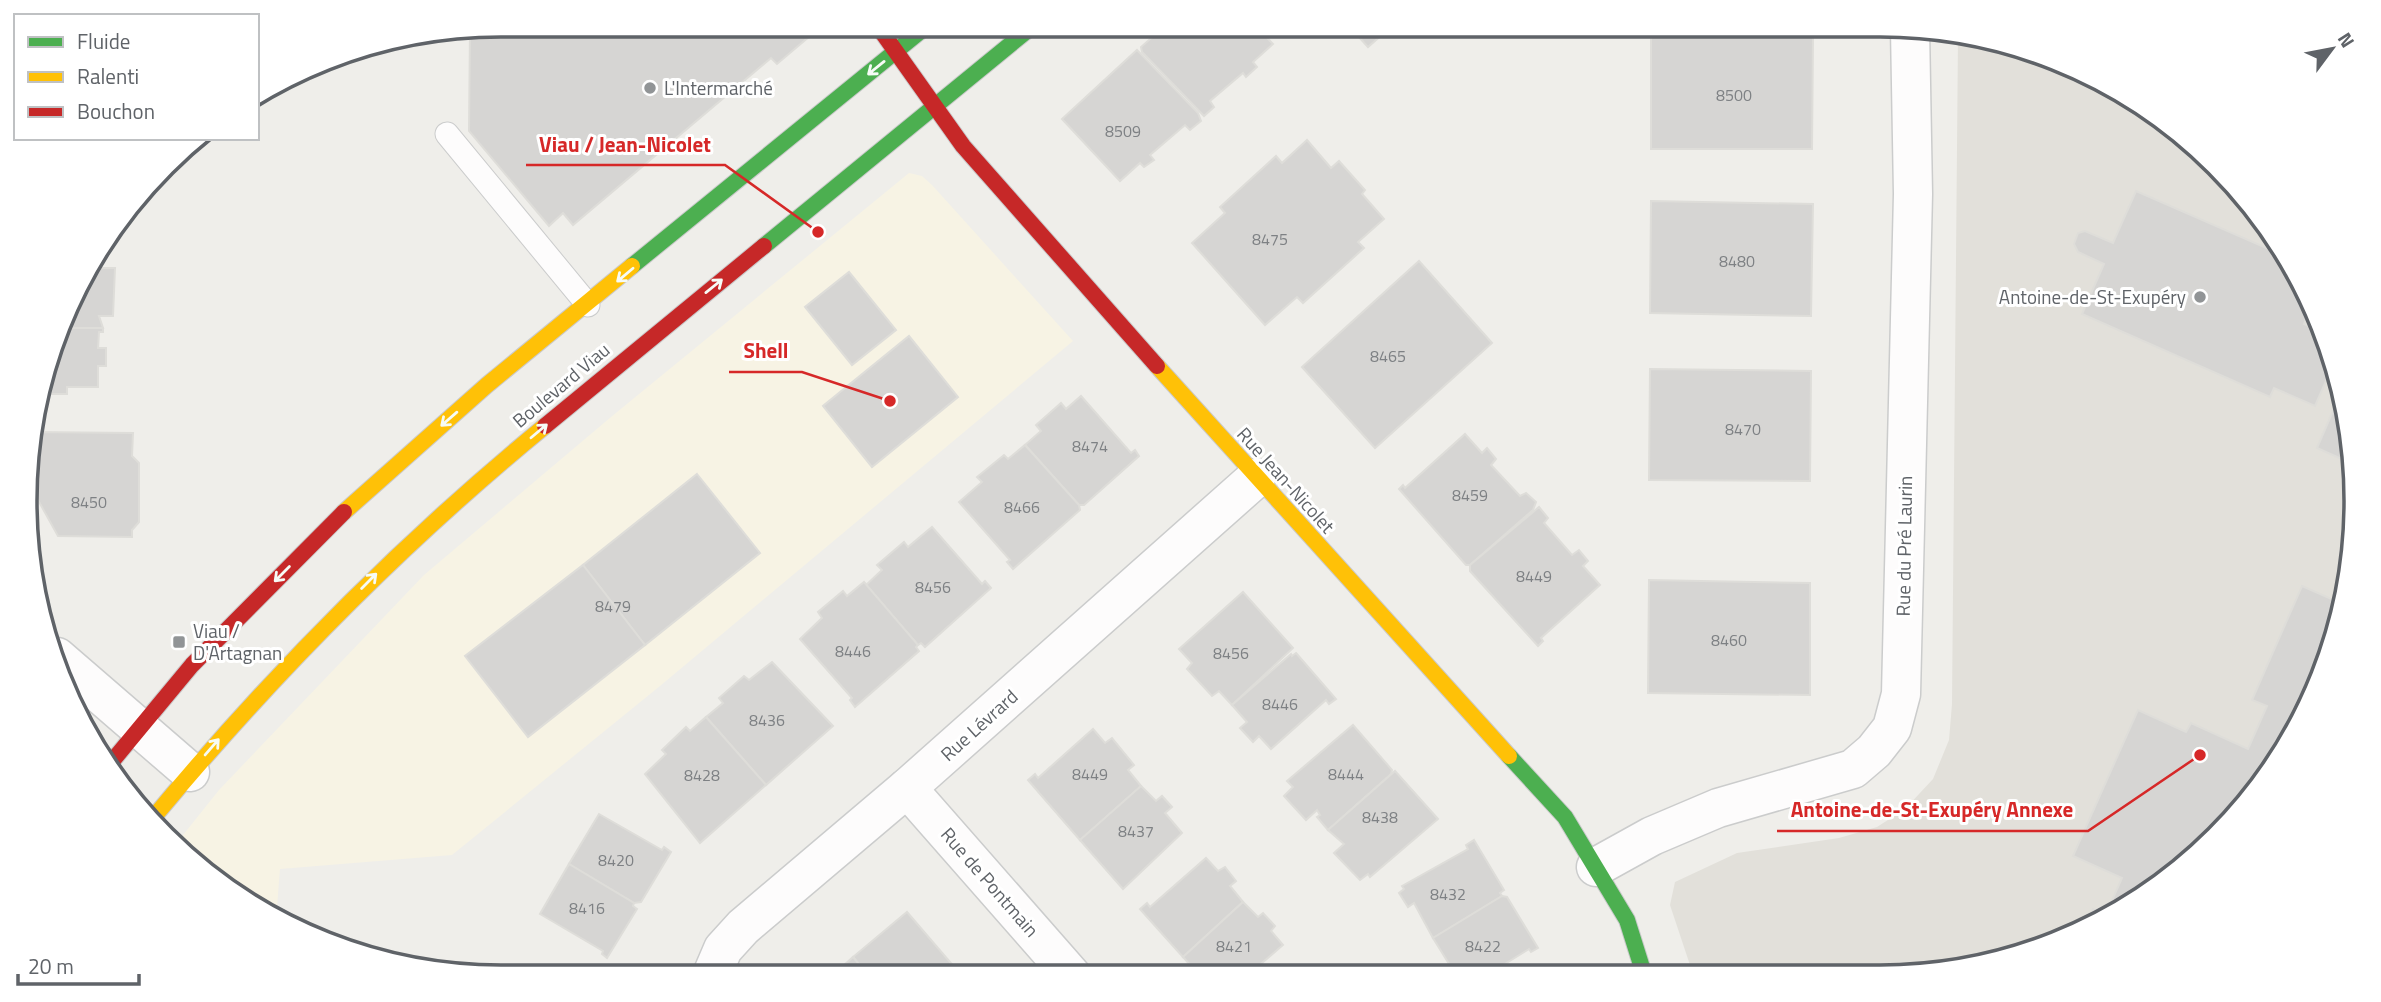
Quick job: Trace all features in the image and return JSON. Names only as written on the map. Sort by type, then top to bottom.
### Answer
[{"type":"main road","name":"Rue Jean-Nicolet","points":[[887,37],[963,146],[1256,478],[1565,817],[1627,920],[1641,965]]},
{"type":"main road","points":[[114,758],[192,665],[359,497],[487,385],[912,37]]},
{"type":"main road","name":"Boulevard Viau","points":[[157,813],[190,772],[316,634],[459,497],[1018,37]]},
{"type":"street","name":"Rue du Pré Laurin","points":[[1596,867],[1653,836],[1718,808],[1853,769],[1874,751],[1892,727],[1900,694],[1913,194],[1910,38]]},
{"type":"street","name":"Rue Lévrard","points":[[716,965],[723,949],[743,927],[906,789],[1256,478]]},
{"type":"street","points":[[67,666],[190,772]]},
{"type":"street","name":"Rue de Pontmain","points":[[906,789],[1062,965]]},
{"type":"lane","points":[[447,134],[588,304]]},
{"type":"shaded area","points":[[1958,44],[2029,61],[2112,99],[2163,133],[2229,195],[2266,243],[2282,269],[2320,352],[2340,440],[2344,501],[2340,562],[2328,621],[2309,679],[2282,733],[2266,759],[2229,807],[2186,850],[2138,887],[2058,930],[2029,941],[1971,956],[1880,965],[1690,965],[1670,905],[1675,882],[1737,853],[1839,838],[1877,827],[1905,809],[1933,779],[1949,740],[1952,704]]},
{"type":"shaded area","points":[[909,173],[922,176],[932,185],[1073,341],[660,686],[452,855],[280,869],[277,907],[218,869],[181,837],[219,790],[424,575],[611,417]]},
{"type":"building","points":[[809,37],[777,64],[771,58],[573,225],[563,213],[549,226],[469,131],[470,38]]},
{"type":"building","points":[[1152,37],[1266,37],[1273,44],[1253,62],[1257,67],[1246,77],[1243,73],[1210,101],[1214,107],[1204,116],[1142,52],[1141,47]]},
{"type":"building","points":[[1359,37],[1379,37],[1368,47]]},
{"type":"building","points":[[1651,37],[1813,37],[1812,149],[1651,149]]},
{"type":"building","points":[[1137,50],[1198,113],[1201,121],[1190,130],[1185,125],[1150,155],[1154,160],[1144,167],[1140,163],[1120,181],[1062,119]]},
{"type":"building","points":[[1307,140],[1331,168],[1339,161],[1365,190],[1362,194],[1384,219],[1358,242],[1364,248],[1303,303],[1297,297],[1265,325],[1192,243],[1225,213],[1220,207],[1276,156],[1282,163]]},
{"type":"building","name":"Antoine-de-St-Exupéry","points":[[2136,191],[2270,250],[2296,296],[2306,318],[2304,324],[2310,327],[2320,352],[2327,378],[2315,406],[2274,388],[2270,397],[2082,314],[2104,264],[2078,252],[2074,244],[2078,233],[2085,231],[2113,243]]},
{"type":"building","points":[[1651,201],[1813,204],[1811,316],[1650,313]]},
{"type":"building","points":[[1419,261],[1492,343],[1375,448],[1302,367]]},
{"type":"building","points":[[100,268],[115,268],[113,316],[99,316],[103,328],[70,328]]},
{"type":"building","points":[[849,272],[896,330],[852,365],[805,307]]},
{"type":"building","points":[[70,328],[103,328],[103,332],[99,332],[98,348],[106,348],[106,366],[98,366],[98,387],[67,387],[67,394],[51,394]]},
{"type":"building","points":[[909,336],[958,397],[872,467],[823,406]]},
{"type":"building","points":[[1650,369],[1811,371],[1810,481],[1649,480]]},
{"type":"building","points":[[1081,396],[1131,453],[1135,450],[1139,456],[1084,505],[1079,505],[1025,445],[1041,431],[1036,425],[1061,403],[1066,409]]},
{"type":"building","points":[[2334,408],[2342,459],[2317,448]]},
{"type":"building","points":[[42,432],[133,433],[132,456],[139,463],[139,522],[132,530],[132,537],[58,536],[37,498]]},
{"type":"building","points":[[1465,434],[1482,453],[1487,448],[1496,459],[1491,465],[1520,496],[1526,493],[1536,502],[1533,510],[1470,565],[1466,565],[1399,489],[1403,485],[1405,488]]},
{"type":"building","points":[[1025,445],[1079,505],[1080,510],[1013,569],[1007,562],[1010,560],[959,502],[982,482],[977,477],[1004,455],[1008,459]]},
{"type":"building","points":[[697,474],[760,553],[645,645],[583,565]]},
{"type":"building","points":[[1539,507],[1548,518],[1544,523],[1572,555],[1579,550],[1588,561],[1583,566],[1600,585],[1541,638],[1543,641],[1538,646],[1470,571],[1470,565]]},
{"type":"building","points":[[932,527],[982,584],[985,581],[991,588],[925,647],[921,643],[918,645],[866,585],[882,570],[877,565],[904,542],[908,547]]},
{"type":"building","points":[[583,565],[645,645],[528,737],[465,656]]},
{"type":"building","points":[[1649,580],[1810,583],[1810,695],[1648,693]]},
{"type":"building","points":[[864,582],[918,645],[916,647],[919,651],[855,707],[850,700],[852,698],[800,639],[822,618],[818,612],[843,591],[847,596]]},
{"type":"building","points":[[2302,586],[2333,600],[2309,679],[2282,733],[2248,784],[2186,850],[2138,887],[2111,904],[2122,878],[2073,856],[2138,710],[2186,732],[2191,723],[2248,749],[2267,706],[2252,700]]},
{"type":"building","points":[[1243,592],[1293,648],[1232,705],[1219,691],[1212,696],[1187,669],[1192,663],[1179,649]]},
{"type":"building","points":[[1296,653],[1336,699],[1329,704],[1326,700],[1271,749],[1259,736],[1253,742],[1240,728],[1247,722],[1232,705],[1291,654],[1292,656]]},
{"type":"building","points":[[772,662],[833,726],[766,785],[706,717],[723,703],[719,698],[744,676],[749,680]]},
{"type":"building","points":[[706,717],[766,785],[700,843],[645,774],[666,754],[662,750],[686,727],[690,731]]},
{"type":"building","points":[[1353,725],[1392,770],[1391,774],[1328,830],[1317,817],[1320,815],[1317,810],[1306,820],[1284,796],[1293,787],[1287,781]]},
{"type":"building","points":[[1093,729],[1105,743],[1112,738],[1134,765],[1128,770],[1141,786],[1080,840],[1028,780],[1035,774],[1038,778]]},
{"type":"building","points":[[1395,771],[1438,819],[1370,877],[1368,874],[1360,880],[1334,853],[1344,844],[1328,830]]},
{"type":"building","points":[[1141,786],[1156,801],[1162,796],[1172,807],[1165,813],[1182,833],[1123,889],[1080,840]]},
{"type":"building","points":[[599,814],[662,850],[664,847],[671,852],[641,902],[634,903],[569,864]]},
{"type":"building","points":[[1474,840],[1504,890],[1500,893],[1502,896],[1433,938],[1414,903],[1408,907],[1399,893],[1404,889],[1402,886],[1468,849],[1466,845]]},
{"type":"building","points":[[1206,858],[1218,871],[1225,867],[1236,881],[1230,886],[1243,902],[1183,957],[1140,909],[1147,903],[1150,907]]},
{"type":"building","points":[[569,864],[634,903],[633,906],[637,909],[607,958],[602,954],[603,951],[540,914]]},
{"type":"building","points":[[1502,896],[1507,897],[1538,948],[1531,952],[1529,949],[1503,965],[1450,965],[1433,938]]},
{"type":"building","points":[[1243,902],[1258,917],[1263,913],[1275,926],[1271,931],[1283,945],[1260,965],[1190,965],[1183,957]]},
{"type":"building","points":[[907,912],[953,965],[860,965],[853,957]]},
{"type":"building","points":[[853,957],[860,965],[844,965]]},
{"type":"traffic: fast","points":[[632,266],[913,37]]},
{"type":"traffic: fast","points":[[764,246],[1019,37]]},
{"type":"traffic: fast","points":[[1509,756],[1565,817],[1627,920],[1641,965]]},
{"type":"traffic: slow","points":[[344,512],[487,385],[632,266]]},
{"type":"traffic: slow","points":[[1157,366],[1509,756]]},
{"type":"traffic: slow","points":[[157,813],[291,662],[389,564],[545,426]]},
{"type":"traffic: jam","points":[[886,37],[963,146],[1157,366]]},
{"type":"traffic: jam","points":[[545,426],[764,246]]},
{"type":"traffic: jam","points":[[115,758],[192,665],[344,512]]},
{"type":"place","name":"L'Intermarché","points":[[650,88]]},
{"type":"place","name":"Viau / Jean-Nicolet","points":[[818,232]]},
{"type":"place","name":"Antoine-de-St-Exupéry","points":[[2200,297]]},
{"type":"place","name":"Shell","points":[[890,401]]},
{"type":"place","name":"Viau / D'Artagnan","points":[[179,642]]},
{"type":"place","name":"Antoine-de-St-Exupéry Annexe","points":[[2200,755]]}]
